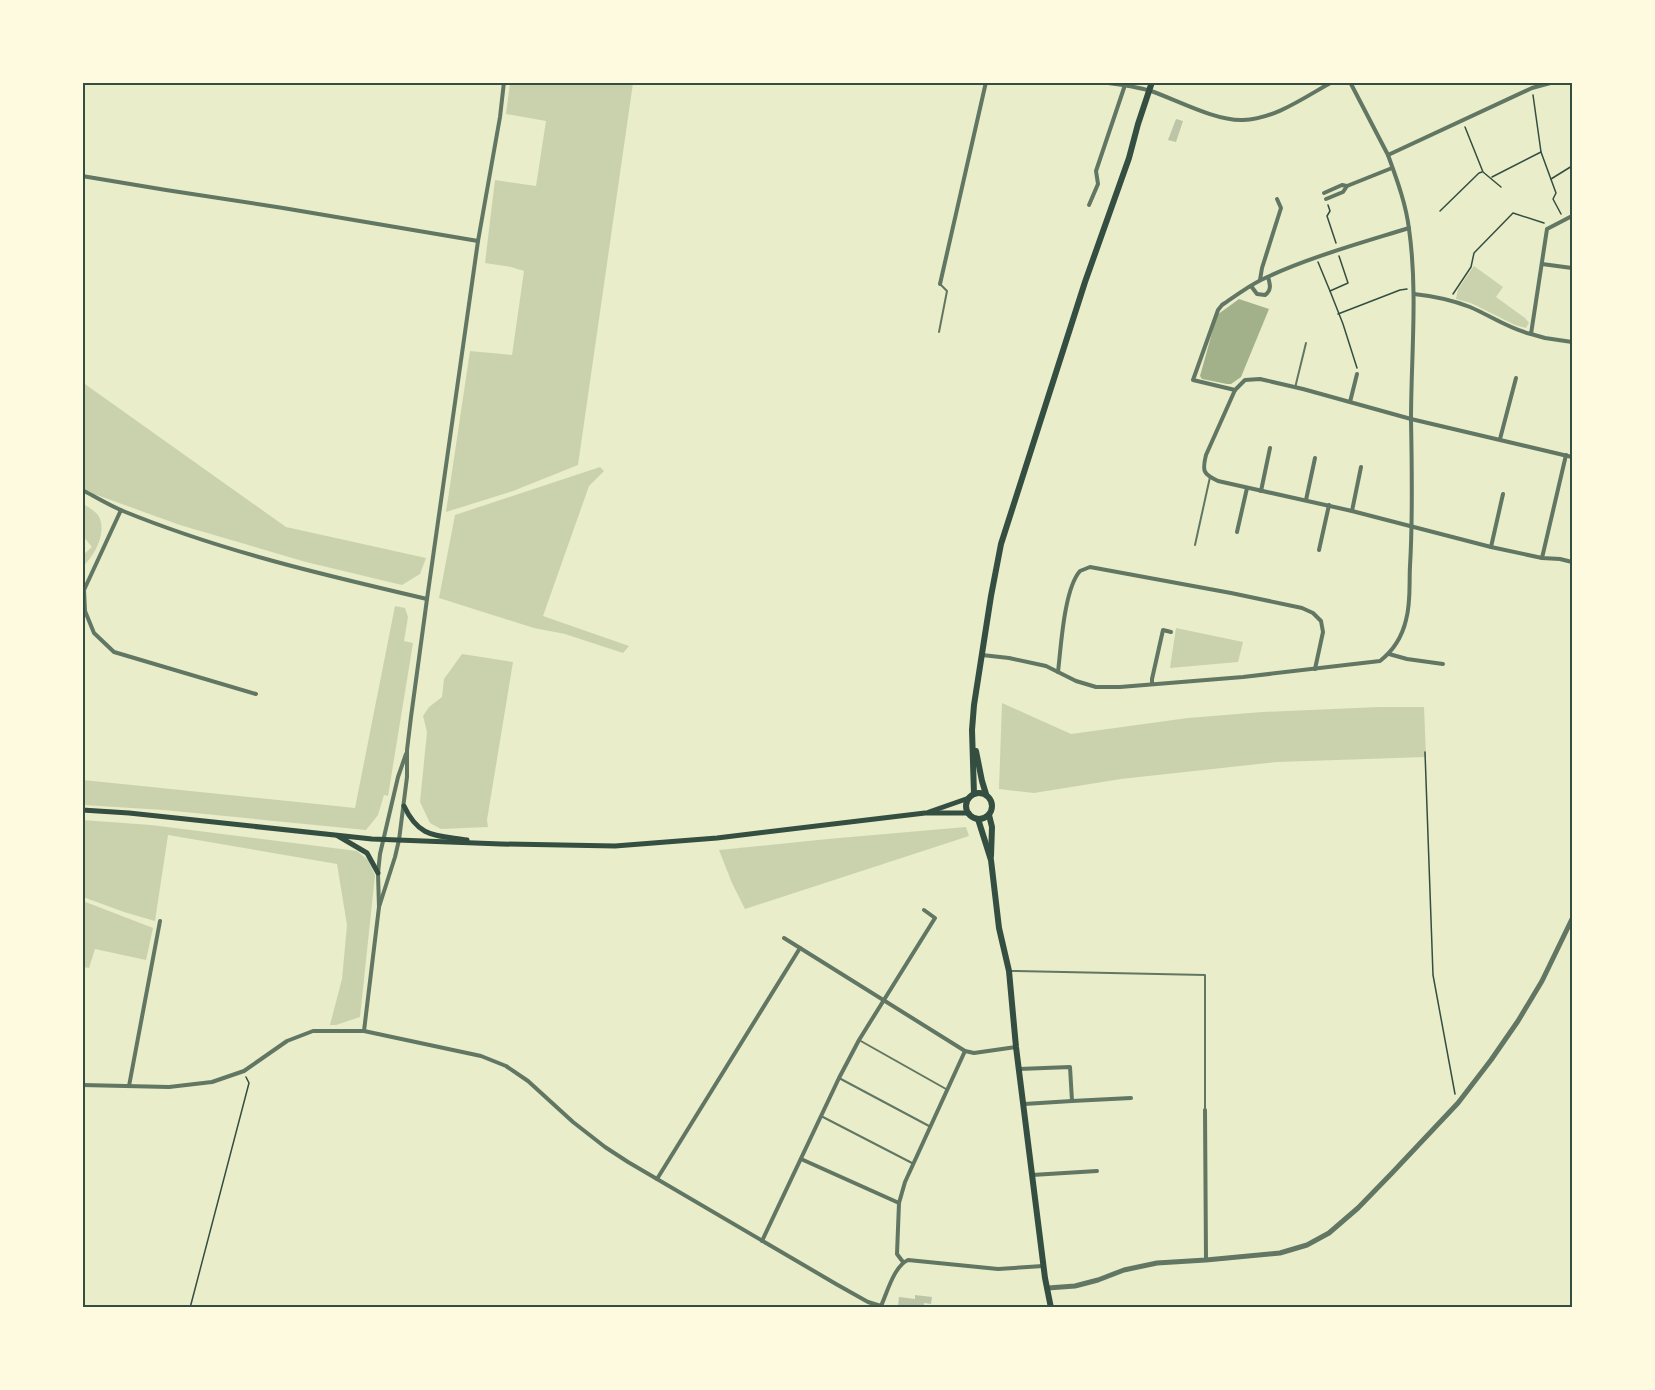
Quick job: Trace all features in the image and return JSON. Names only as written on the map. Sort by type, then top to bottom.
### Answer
[{"type":"main road","points":[[989,815],[975,819],[966,806],[971,796],[972,730],[981,655],[1001,544],[1152,82]]},
{"type":"main road","points":[[972,730],[981,781],[992,803],[989,815],[992,827],[991,860],[999,928],[1009,971],[1016,1047],[1050,1308]]},
{"type":"main road","points":[[925,813],[971,796],[986,794]]},
{"type":"main road","points":[[404,806],[410,819],[422,832],[501,844]]},
{"type":"main road","points":[[82,810],[383,839],[501,844],[626,845],[717,838],[925,813],[969,813]]},
{"type":"main road","points":[[978,819],[991,860]]},
{"type":"main road","points":[[337,835],[367,853],[378,873]]},
{"type":"street","points":[[379,907],[396,857],[399,840],[407,777],[407,750],[427,599],[478,242],[504,82]]},
{"type":"street","points":[[940,284],[986,82]]},
{"type":"street","points":[[1101,82],[1126,84],[1149,90],[1224,118],[1243,120],[1278,111],[1332,82]]},
{"type":"street","points":[[981,655],[1047,666],[1076,681],[1096,687],[1120,687],[1380,661],[1397,644],[1407,618],[1410,600],[1414,288],[1409,228],[1402,196],[1388,155],[1350,82]]},
{"type":"street","points":[[1388,155],[1532,88],[1554,82]]},
{"type":"street","points":[[1089,205],[1098,184],[1096,171],[1126,84]]},
{"type":"street","points":[[1324,193],[1392,168]]},
{"type":"street","points":[[82,176],[478,242]]},
{"type":"street","points":[[1326,199],[1343,192],[1347,186]]},
{"type":"street","points":[[1260,280],[1281,208],[1277,199]]},
{"type":"street","points":[[1531,334],[1547,229],[1572,216]]},
{"type":"street","points":[[1235,390],[1193,380],[1218,310],[1222,305],[1260,280],[1317,258],[1409,228]]},
{"type":"street","points":[[1542,264],[1572,268]]},
{"type":"street","points":[[1251,286],[1257,294],[1265,295],[1270,288],[1268,277]]},
{"type":"street","points":[[1414,294],[1433,296],[1470,307],[1519,331],[1572,342]]},
{"type":"street","points":[[1350,402],[1357,374]]},
{"type":"street","points":[[1500,439],[1516,378]]},
{"type":"street","points":[[1572,457],[1411,419],[1260,379],[1245,380],[1235,390],[1203,466],[1205,473],[1210,477],[1247,489],[1329,505],[1491,547],[1572,562]]},
{"type":"street","points":[[1261,491],[1270,448]]},
{"type":"street","points":[[1542,558],[1566,455]]},
{"type":"street","points":[[1306,500],[1315,458]]},
{"type":"street","points":[[1352,511],[1360,467]]},
{"type":"street","points":[[1237,532],[1247,489]]},
{"type":"street","points":[[82,490],[122,510],[212,544],[336,578],[427,599]]},
{"type":"street","points":[[1491,547],[1503,494]]},
{"type":"street","points":[[1319,550],[1329,505]]},
{"type":"street","points":[[122,510],[84,590],[85,611],[94,633],[114,652],[256,694]]},
{"type":"street","points":[[1058,672],[1071,586],[1080,571],[1090,567],[1302,608],[1313,613],[1321,621],[1323,632],[1315,669]]},
{"type":"street","points":[[1152,684],[1163,630],[1171,632]]},
{"type":"street","points":[[1389,654],[1443,664]]},
{"type":"street","points":[[364,1031],[379,907],[378,873],[383,839],[407,750]]},
{"type":"street","points":[[762,1241],[839,1078],[934,918],[924,910]]},
{"type":"street","points":[[1047,1288],[1075,1286],[1142,1265],[1280,1253],[1307,1245],[1329,1233],[1358,1208],[1458,1103],[1518,1021],[1542,981],[1572,919]]},
{"type":"street","points":[[129,1086],[160,921]]},
{"type":"street","points":[[784,938],[965,1051],[974,1053],[1016,1047]]},
{"type":"street","points":[[657,1179],[800,948]]},
{"type":"street","points":[[82,1085],[169,1087],[212,1082],[244,1071],[287,1041],[313,1032],[364,1031],[481,1056],[506,1066],[528,1081],[573,1122],[628,1162],[844,1289],[881,1307],[898,1268],[908,1260],[998,1269],[1044,1266]]},
{"type":"street","points":[[903,1262],[897,1254],[899,1203],[905,1182],[965,1051]]},
{"type":"street","points":[[1019,1069],[1070,1067],[1072,1101]]},
{"type":"street","points":[[1024,1104],[1131,1098]]},
{"type":"street","points":[[1205,1110],[1206,1260]]},
{"type":"street","points":[[801,1159],[899,1203]]},
{"type":"street","points":[[1032,1175],[1097,1171]]},
{"type":"lane","points":[[939,332],[947,291],[940,284]]},
{"type":"lane","points":[[1295,388],[1306,343]]},
{"type":"lane","points":[[1195,545],[1210,477]]},
{"type":"lane","points":[[1009,971],[1205,975],[1205,1110]]},
{"type":"lane","points":[[860,1040],[947,1090]]},
{"type":"lane","points":[[839,1078],[930,1127]]},
{"type":"lane","points":[[821,1116],[913,1164]]},
{"type":"path","points":[[1532,88],[1541,152],[1556,193],[1553,198],[1564,220]]},
{"type":"path","points":[[1462,120],[1483,171],[1501,187]]},
{"type":"path","points":[[1491,178],[1541,152]]},
{"type":"path","points":[[1550,180],[1572,166]]},
{"type":"path","points":[[1440,211],[1483,171]]},
{"type":"path","points":[[1326,199],[1330,211],[1327,216],[1348,283],[1330,291]]},
{"type":"path","points":[[1449,300],[1471,267],[1474,253],[1513,213],[1556,225]]},
{"type":"path","points":[[1317,258],[1343,324],[1357,374]]},
{"type":"path","points":[[1338,314],[1400,290],[1414,288]]},
{"type":"path","points":[[1425,752],[1433,975],[1458,1103]]},
{"type":"path","points":[[190,1308],[249,1083],[244,1071]]},
{"type":"shaded area","points":[[510,83],[633,83],[578,465],[513,491],[446,512],[470,351],[512,355],[524,271],[485,263],[495,180],[536,186],[546,121],[506,114]]},
{"type":"shaded area","points":[[1474,266],[1503,287],[1496,297],[1525,318],[1529,323],[1526,328],[1515,325],[1471,303],[1456,299],[1458,289]]},
{"type":"shaded area","points":[[1239,299],[1269,309],[1241,377],[1231,384],[1202,379],[1200,376],[1217,315]]},
{"type":"shaded area","points":[[82,382],[286,527],[426,558],[420,574],[402,585],[306,562],[180,525],[83,490]]},
{"type":"shaded area","points":[[600,467],[604,471],[589,486],[543,616],[629,646],[623,653],[439,598],[455,515]]},
{"type":"shaded area","points":[[83,504],[98,515],[102,528],[96,549],[83,566],[83,555],[92,547],[83,536]]},
{"type":"shaded area","points":[[395,606],[405,608],[408,617],[404,641],[413,643],[388,796],[384,795],[378,815],[366,830],[164,810],[83,805],[83,780],[355,808]]},
{"type":"shaded area","points":[[1176,628],[1243,642],[1238,662],[1170,668]]},
{"type":"shaded area","points":[[462,654],[513,662],[487,820],[488,827],[441,829],[430,823],[420,802],[427,732],[423,716],[429,707],[442,697],[444,679]]},
{"type":"shaded area","points":[[1002,703],[1071,734],[1188,718],[1262,712],[1424,707],[1426,757],[1277,762],[1121,779],[1034,793],[999,789]]},
{"type":"shaded area","points":[[82,820],[151,825],[357,851],[368,860],[375,875],[360,1017],[330,1025],[342,979],[347,925],[337,864],[168,835],[155,921],[83,897]]},
{"type":"shaded area","points":[[966,827],[969,836],[745,909],[719,850],[828,839]]},
{"type":"shaded area","points":[[83,901],[153,928],[146,960],[95,949],[89,968],[83,967]]},
{"type":"building","points":[[1176,119],[1183,121],[1176,142],[1168,140]]},
{"type":"building","points":[[915,1295],[932,1297],[931,1304],[924,1303],[924,1308],[898,1307],[899,1297],[915,1299]]}]
